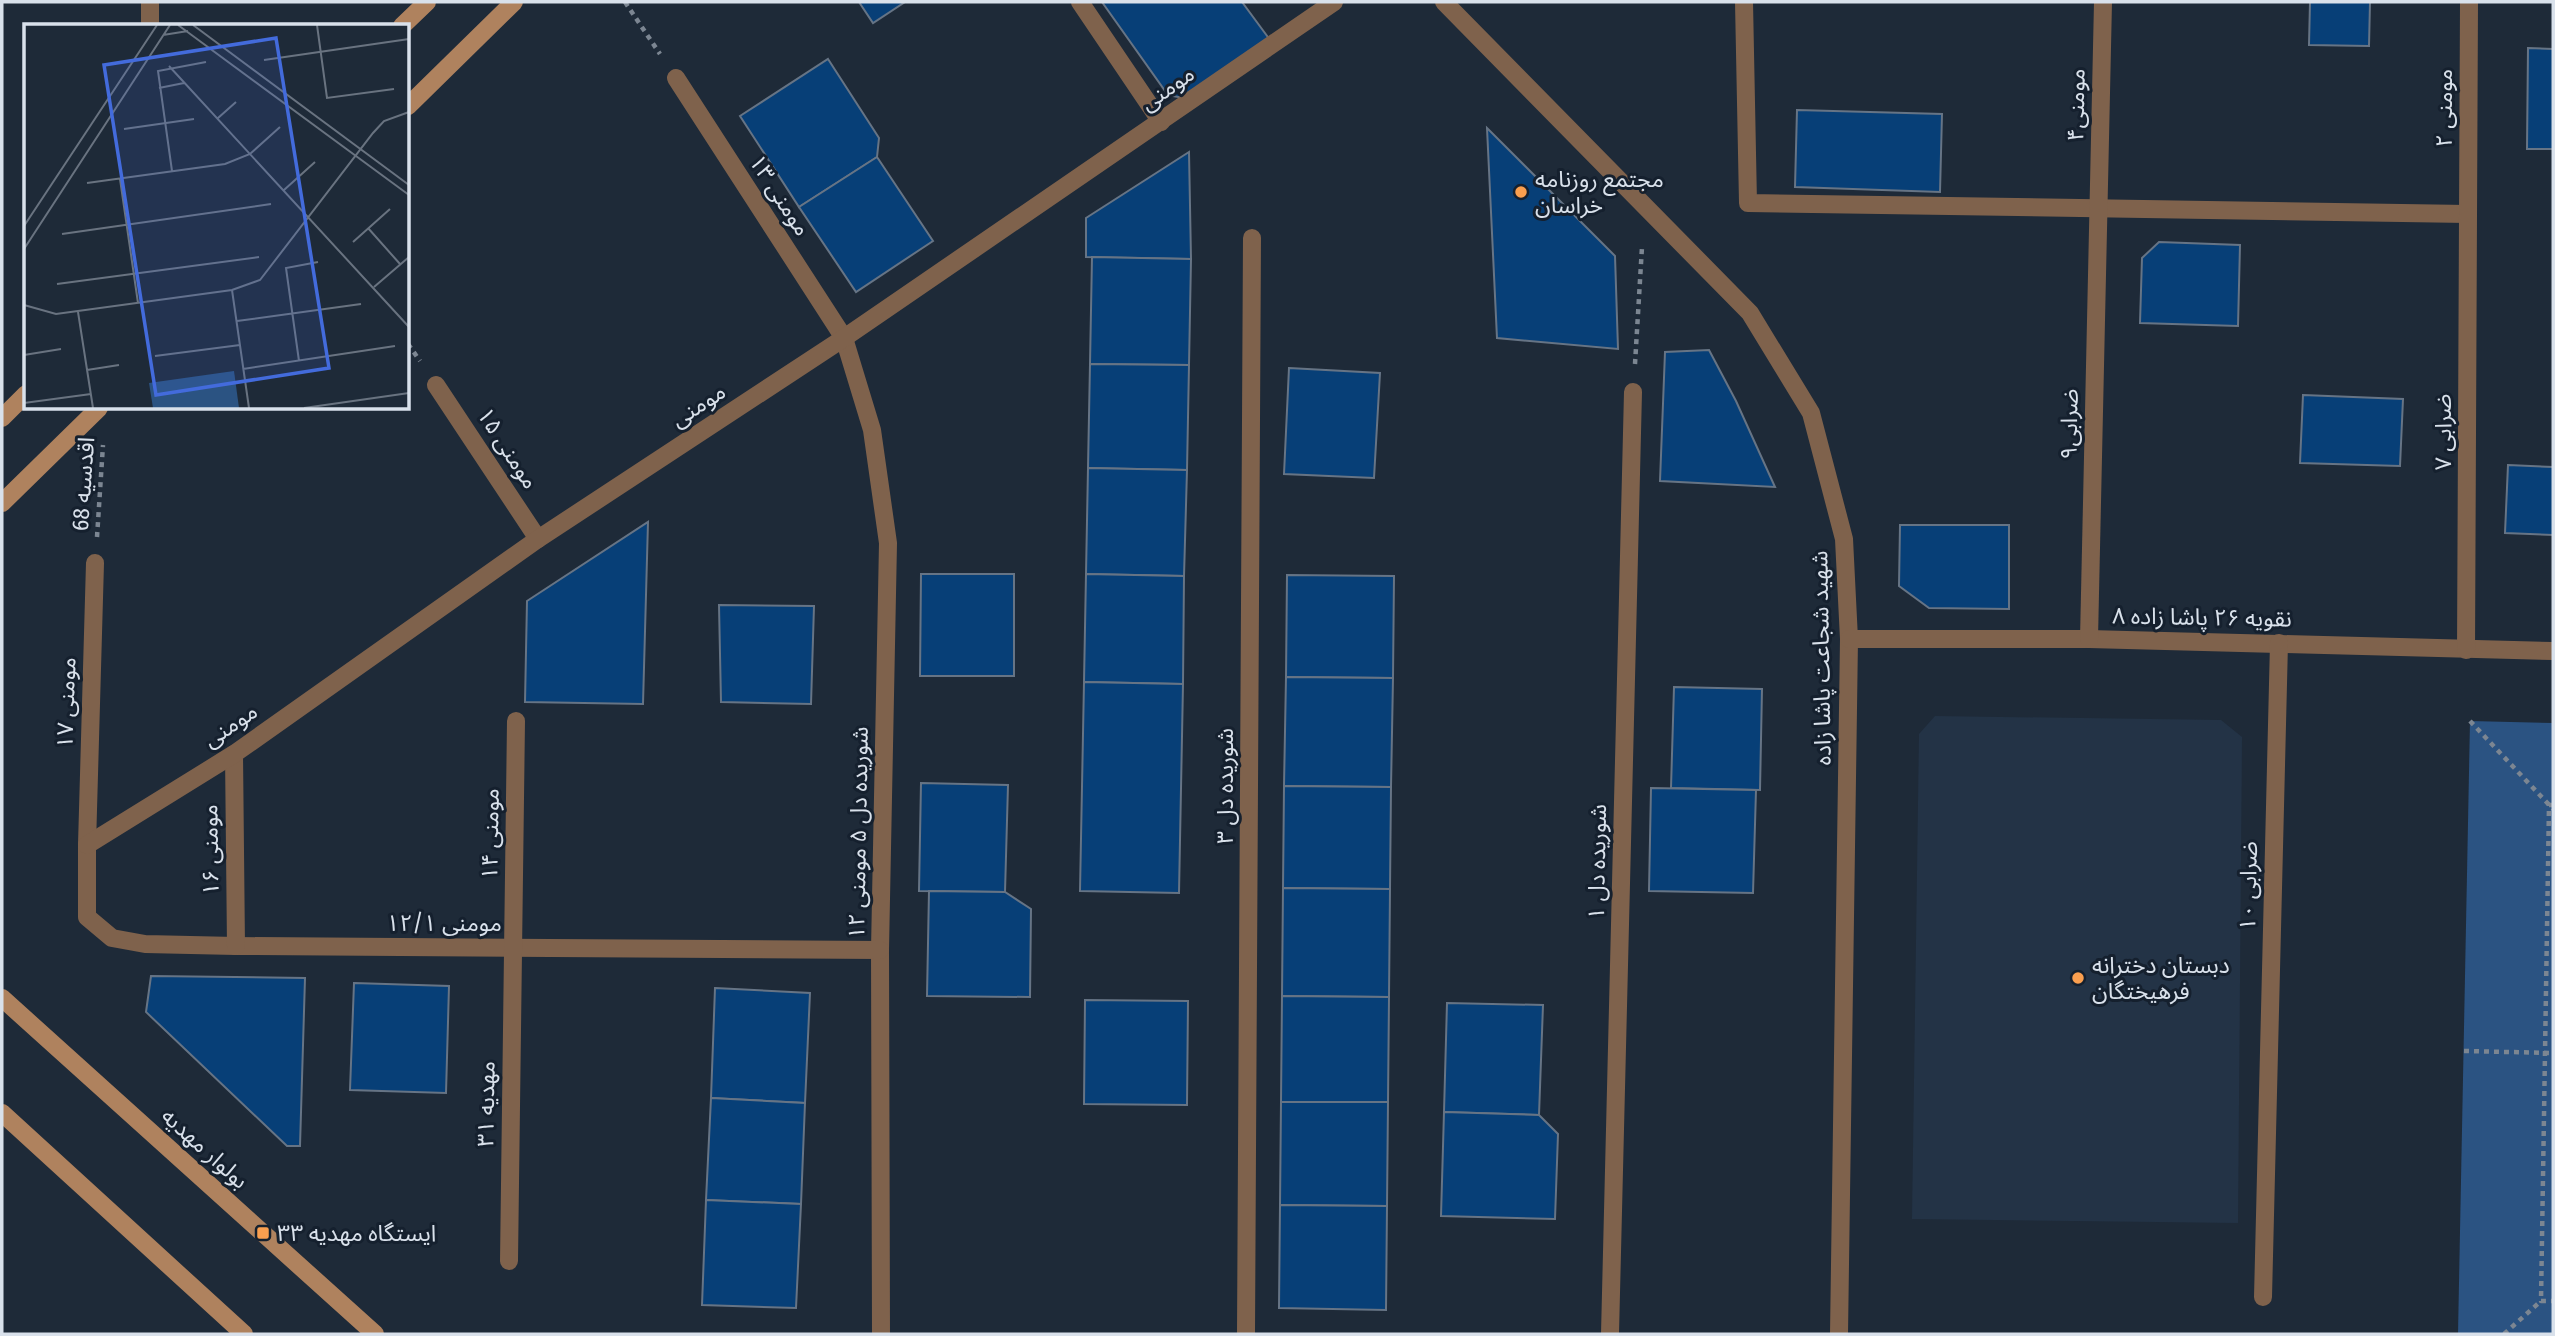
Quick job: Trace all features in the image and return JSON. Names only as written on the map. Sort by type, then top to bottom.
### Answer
[{"type":"main road","points":[[404,24],[427,2]]},
{"type":"main road","points":[[410,104],[514,2]]},
{"type":"main road","points":[[2,418],[24,396]]},
{"type":"main road","points":[[2,503],[97,410]]},
{"type":"main road","name":"بولوار مهدیه","points":[[2,998],[375,1334]]},
{"type":"main road","points":[[2,1113],[244,1334]]},
{"type":"street","points":[[150,2],[150,24]]},
{"type":"street","points":[[1080,2],[1161,122]]},
{"type":"street","name":"مومنی","points":[[87,845],[234,754],[538,539],[844,338],[1334,2]]},
{"type":"street","name":"شهید شجاعت پاشا زاده","points":[[1444,2],[1750,313],[1811,413],[1844,539],[1849,639],[1839,1334]]},
{"type":"street","points":[[1744,2],[1748,204],[2468,214]]},
{"type":"street","name":"مومنی۴","points":[[2098,210],[2103,2]]},
{"type":"street","name":"مومنی ۲","points":[[2468,214],[2469,2]]},
{"type":"street","name":"مومنی ۱۳","points":[[676,78],[844,338]]},
{"type":"street","name":"ضرابی۹","points":[[2089,639],[2098,210]]},
{"type":"street","name":"ضرابی ۷","points":[[2466,650],[2468,214]]},
{"type":"street","name":"شوریده دل ۳","points":[[1246,1334],[1252,239]]},
{"type":"street","name":"شوریده دل ۵ مومنی ۱۲","points":[[844,338],[872,430],[888,543],[880,950],[881,1334]]},
{"type":"street","name":"مومنی ۱۵","points":[[436,385],[538,539]]},
{"type":"street","name":"شوریده دل ۱","points":[[1609,1334],[1633,392]]},
{"type":"street","name":"مومنی ۱۷","points":[[87,845],[95,563]]},
{"type":"street","name":"نقویه ۲۶ پاشا زاده ۸","points":[[1849,639],[2089,639],[2553,651]]},
{"type":"street","name":"ضرابی ۱۰","points":[[2263,1297],[2278,643]]},
{"type":"street","name":"مومنی ۱۴","points":[[513,948],[516,721]]},
{"type":"street","name":"مومنی ۱۶","points":[[234,754],[236,946]]},
{"type":"street","name":"مومنی ۱۲/۱","points":[[87,845],[87,917],[112,938],[145,944],[880,950]]},
{"type":"street","name":"مهدیه ۳۱","points":[[509,1261],[513,948]]},
{"type":"path","points":[[625,2],[676,78]]},
{"type":"path","points":[[1633,392],[1645,204]]},
{"type":"path","name":"اقدسیه 68","points":[[95,563],[104,433]]},
{"type":"path","points":[[2470,721],[2552,806],[2541,1301]]},
{"type":"path","points":[[2463,1051],[2553,1053]]},
{"type":"path","points":[[2504,1334],[2541,1301],[2553,1301]]},
{"type":"shaded area","name":"دبستان دخترانه فرهیختگان","points":[[1935,716],[2221,720],[2242,737],[2238,1223],[1912,1219],[1919,734]]},
{"type":"shaded area","points":[[2470,721],[2553,723],[2553,1334],[2458,1334]]},
{"type":"building","points":[[859,2],[905,2],[873,23]]},
{"type":"building","points":[[1102,2],[1242,2],[1273,44],[1194,100],[1168,95]]},
{"type":"building","points":[[2310,2],[2370,2],[2369,46],[2309,45]]},
{"type":"building","points":[[2528,48],[2553,49],[2553,149],[2527,149]]},
{"type":"building","points":[[828,59],[879,138],[877,157],[799,207],[740,116]]},
{"type":"building","points":[[1797,110],[1942,114],[1940,192],[1795,187]]},
{"type":"building","name":"مجتمع روزنامه خراسان","points":[[1487,128],[1615,256],[1618,349],[1497,338]]},
{"type":"building","points":[[1189,152],[1191,259],[1086,257],[1086,218]]},
{"type":"building","points":[[877,157],[933,241],[856,292],[799,207]]},
{"type":"building","points":[[2159,242],[2240,245],[2238,326],[2140,323],[2142,258]]},
{"type":"building","points":[[1092,257],[1191,259],[1189,365],[1090,364]]},
{"type":"building","points":[[1709,350],[1736,401],[1775,487],[1660,481],[1665,352]]},
{"type":"building","points":[[1090,364],[1189,365],[1187,470],[1088,468]]},
{"type":"building","points":[[1289,368],[1380,373],[1374,478],[1284,474]]},
{"type":"building","points":[[2303,395],[2403,399],[2400,466],[2300,463]]},
{"type":"building","points":[[2508,465],[2553,467],[2553,535],[2505,533]]},
{"type":"building","points":[[1088,468],[1187,470],[1184,576],[1086,574]]},
{"type":"building","points":[[648,522],[643,704],[525,702],[527,601]]},
{"type":"building","points":[[1900,525],[2009,525],[2009,609],[1929,608],[1899,586]]},
{"type":"building","points":[[921,574],[1014,574],[1014,676],[920,676]]},
{"type":"building","points":[[1086,574],[1184,576],[1183,684],[1084,682]]},
{"type":"building","points":[[1287,575],[1394,576],[1393,678],[1286,677]]},
{"type":"building","points":[[719,605],[814,606],[811,704],[721,702]]},
{"type":"building","points":[[1286,677],[1393,678],[1391,787],[1284,786]]},
{"type":"building","points":[[1084,682],[1183,684],[1179,893],[1080,891]]},
{"type":"building","points":[[1674,687],[1762,689],[1760,790],[1671,788]]},
{"type":"building","points":[[921,783],[1008,785],[1005,892],[919,891]]},
{"type":"building","points":[[1284,786],[1391,787],[1390,889],[1283,888]]},
{"type":"building","points":[[1651,788],[1756,790],[1753,893],[1649,891]]},
{"type":"building","points":[[1283,888],[1390,889],[1389,997],[1282,996]]},
{"type":"building","points":[[929,891],[1005,892],[1031,909],[1030,997],[927,996]]},
{"type":"building","points":[[151,976],[305,978],[300,1146],[287,1146],[146,1012]]},
{"type":"building","points":[[354,983],[449,986],[446,1093],[350,1090]]},
{"type":"building","points":[[715,988],[810,993],[805,1103],[711,1098]]},
{"type":"building","points":[[1282,996],[1389,997],[1388,1102],[1281,1102]]},
{"type":"building","points":[[1085,1000],[1188,1001],[1187,1105],[1084,1104]]},
{"type":"building","points":[[1447,1003],[1543,1005],[1539,1115],[1444,1112]]},
{"type":"building","points":[[711,1098],[805,1103],[801,1204],[706,1200]]},
{"type":"building","points":[[1281,1102],[1388,1102],[1387,1206],[1280,1205]]},
{"type":"building","points":[[1444,1112],[1539,1115],[1558,1134],[1555,1219],[1441,1216]]},
{"type":"building","points":[[706,1200],[801,1204],[796,1308],[702,1305]]},
{"type":"building","points":[[1280,1205],[1387,1206],[1386,1310],[1279,1308]]},
{"type":"place","name":"مجتمع روزنامه خراسان","points":[[1521,192]]},
{"type":"place","name":"دبستان دخترانه فرهیختگان","points":[[2078,978]]},
{"type":"place","name":"ایستگاه مهدیه ۳۳","points":[[263,1233]]}]
